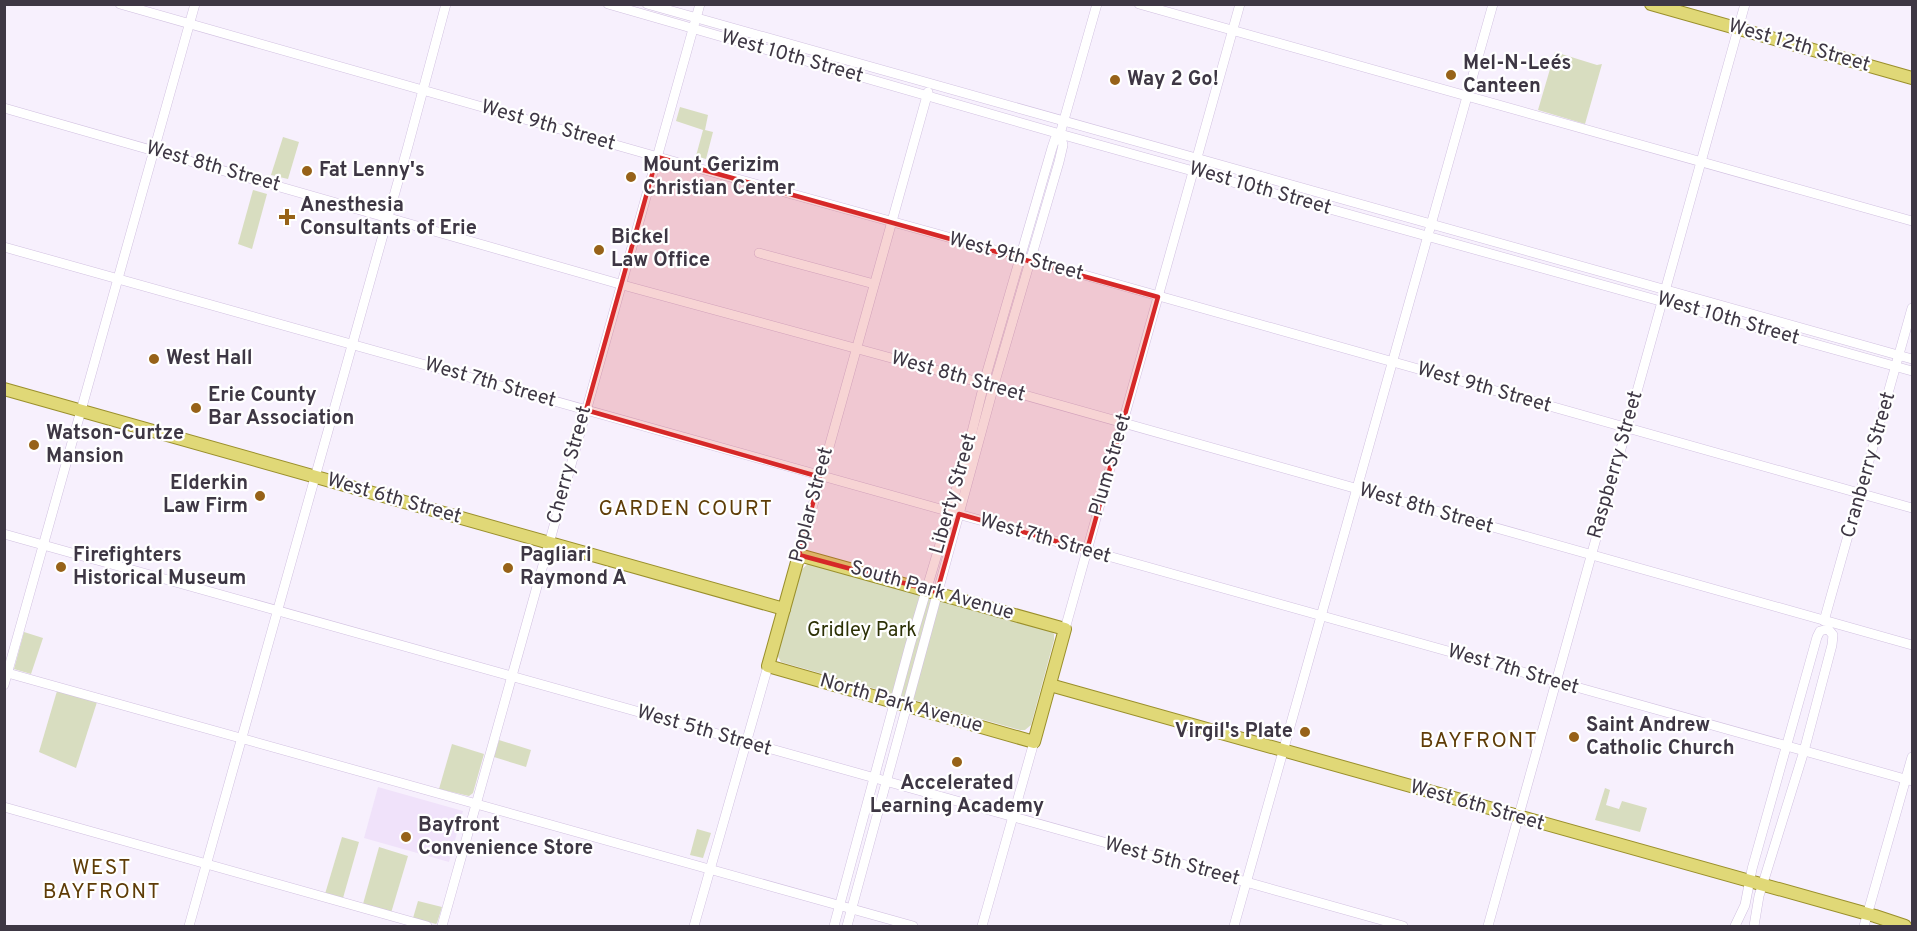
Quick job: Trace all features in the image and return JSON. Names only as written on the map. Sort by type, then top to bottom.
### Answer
[{"type":"main road","name":"West 12th Street","points":[[1652,4],[1912,78]]},
{"type":"main road","name":"West 6th Street","points":[[4,389],[784,609]]},
{"type":"main road","name":"South Park Avenue","points":[[799,555],[1065,629]]},
{"type":"main road","name":"Poplar Street","points":[[768,666],[799,555]]},
{"type":"main road","name":"Plum Street","points":[[1034,742],[1065,629]]},
{"type":"main road","name":"North Park Avenue","points":[[768,666],[1034,742]]},
{"type":"main road","name":"West 6th Street","points":[[1050,685],[1868,914],[1905,927]]},
{"type":"street","name":"West 9th Street","points":[[120,4],[657,157],[1912,508]]},
{"type":"street","points":[[4,685],[195,4]]},
{"type":"street","points":[[189,927],[446,4]]},
{"type":"street","name":"West 10th Street","points":[[608,4],[1060,134],[1912,371]]},
{"type":"street","name":"West 10th Street","points":[[647,4],[1912,359]]},
{"type":"street","name":"Cherry Street","points":[[442,927],[700,4]]},
{"type":"street","name":"Liberty Street","points":[[932,591],[948,512],[1052,148],[1060,134],[1097,4]]},
{"type":"street","points":[[1138,4],[1912,221]]},
{"type":"street","name":"Plum Street","points":[[1065,629],[1240,4]]},
{"type":"street","points":[[1234,927],[1493,4]]},
{"type":"street","name":"Raspberry Street","points":[[1488,927],[1745,4]]},
{"type":"street","points":[[809,62],[813,51]]},
{"type":"street","name":"Poplar Street","points":[[799,555],[930,84]]},
{"type":"street","name":"West 8th Street","points":[[4,108],[621,284],[1591,555],[1828,624],[1912,645]]},
{"type":"street","name":"Liberty Street","points":[[834,927],[875,778],[901,703],[932,591],[958,515],[1031,260],[1063,145],[1060,134]]},
{"type":"street","points":[[1310,203],[1313,192]]},
{"type":"street","name":"West 7th Street","points":[[4,247],[1910,780]]},
{"type":"street","points":[[1511,259],[1514,248]]},
{"type":"street","points":[[759,253],[874,285]]},
{"type":"street","name":"Cranberry Street","points":[[1736,927],[1817,637],[1828,624],[1912,308]]},
{"type":"street","points":[[1779,333],[1782,322]]},
{"type":"street","name":"West 5th Street","points":[[4,534],[1403,927]]},
{"type":"street","name":"Cranberry Street","points":[[1754,927],[1756,909],[1804,751],[1832,645],[1833,635],[1828,624]]},
{"type":"street","name":"Poplar Street","points":[[694,927],[768,666]]},
{"type":"street","points":[[6,672],[840,904],[913,927]]},
{"type":"street","name":"Liberty Street","points":[[847,927],[886,781],[901,703]]},
{"type":"street","name":"Plum Street","points":[[982,927],[1034,742]]},
{"type":"street","points":[[1864,927],[1910,780],[1912,757]]},
{"type":"street","points":[[4,807],[427,927]]},
{"type":"highlighted area","points":[[657,157],[1158,297],[1087,550],[959,514],[937,592],[799,555],[820,477],[586,410]]},
{"type":"shaded area","points":[[378,787],[463,811],[449,862],[364,838]]},
{"type":"green space","points":[[1555,52],[1597,65],[1602,64],[1585,124],[1538,110]]},
{"type":"green space","points":[[680,107],[708,115],[705,130],[713,132],[706,159],[696,156],[703,130],[676,121]]},
{"type":"green space","points":[[283,137],[299,142],[288,179],[271,175]]},
{"type":"green space","points":[[253,190],[267,194],[252,249],[238,244]]},
{"type":"green space","name":"Gridley Park","points":[[809,563],[1050,630],[1054,634],[1054,640],[1031,725],[1025,730],[1020,730],[781,662],[777,655],[801,570]]},
{"type":"green space","points":[[24,632],[43,638],[31,674],[14,669]]},
{"type":"green space","points":[[57,691],[97,702],[76,768],[39,752]]},
{"type":"green space","points":[[499,740],[531,750],[526,767],[494,757]]},
{"type":"green space","points":[[452,744],[484,754],[473,793],[469,796],[439,789]]},
{"type":"green space","points":[[1605,788],[1610,790],[1606,805],[1619,809],[1622,801],[1647,808],[1640,832],[1595,820]]},
{"type":"green space","points":[[697,829],[711,833],[703,858],[690,855]]},
{"type":"green space","points":[[342,837],[359,842],[343,898],[325,894]]},
{"type":"green space","points":[[379,847],[408,856],[391,913],[363,904]]},
{"type":"green space","points":[[418,901],[442,907],[436,924],[413,918]]},
{"type":"place","name":"Mel-N-Lee´s Canteen","points":[[1451,75]]},
{"type":"place","name":"Way 2 Go!","points":[[1115,80]]},
{"type":"place","name":"Fat Lenny's","points":[[307,171]]},
{"type":"place","name":"Mount Gerizim Christian Center","points":[[631,177]]},
{"type":"place","name":"Anesthesia Consultants of Erie","points":[[287,217]]},
{"type":"place","name":"Bickel Law Office","points":[[599,250]]},
{"type":"place","name":"West Hall","points":[[154,359]]},
{"type":"place","name":"Erie County Bar Association","points":[[196,408]]},
{"type":"place","name":"Watson-Curtze Mansion","points":[[34,445]]},
{"type":"place","name":"Elderkin Law Firm","points":[[260,496]]},
{"type":"place","name":"Firefighters Historical Museum","points":[[61,567]]},
{"type":"place","name":"Pagliari Raymond A","points":[[508,568]]},
{"type":"place","name":"Virgil's Plate","points":[[1305,732]]},
{"type":"place","name":"Saint Andrew Catholic Church","points":[[1574,737]]},
{"type":"place","name":"Accelerated Learning Academy","points":[[957,762]]},
{"type":"place","name":"Bayfront Convenience Store","points":[[406,837]]},
{"type":"district","name":"GARDEN COURT","points":[[686,509]]},
{"type":"district","name":"BAYFRONT","points":[[1479,741]]},
{"type":"district","name":"WEST BAYFRONT","points":[[102,880]]}]
